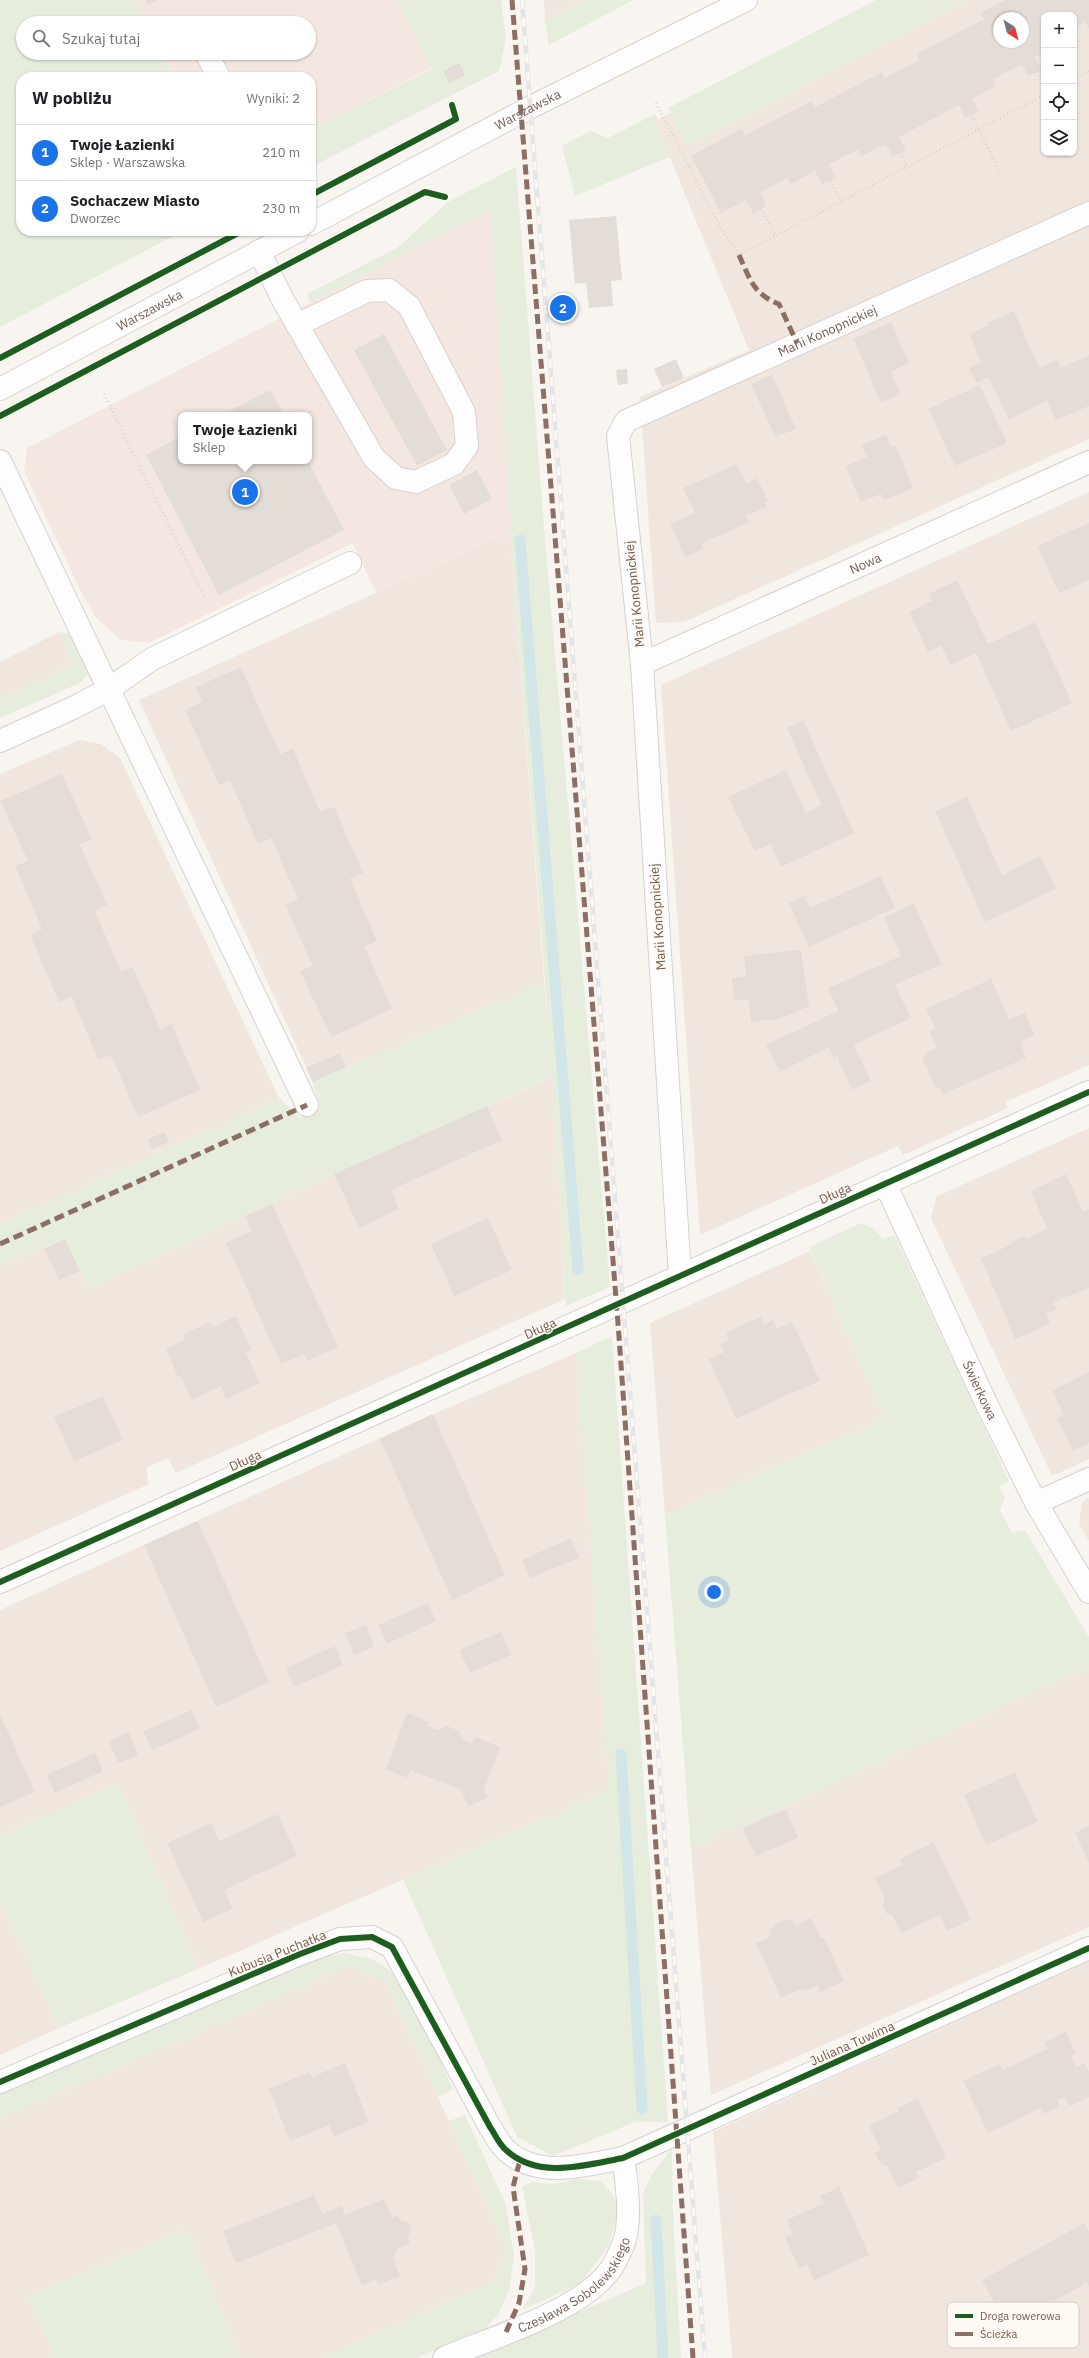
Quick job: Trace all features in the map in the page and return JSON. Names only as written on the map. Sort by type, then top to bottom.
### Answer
[{"type":"street","name":"Warszawska","points":[[316,221],[531,107],[746,0]]},
{"type":"street","points":[[210,60],[216,72]]},
{"type":"street","name":"Marii Konopnickiej","points":[[680,1276],[642,664],[618,436],[626,421],[1089,212]]},
{"type":"street","name":"Warszawska","points":[[0,388],[259,251],[283,236]]},
{"type":"street","points":[[259,251],[298,325],[374,458],[396,478],[416,482],[454,464],[467,446],[464,412],[409,306],[389,290],[367,291],[298,325]]},
{"type":"street","points":[[0,461],[307,1105]]},
{"type":"street","name":"Nowa","points":[[642,664],[1089,462]]},
{"type":"street","points":[[0,741],[75,708],[109,689],[152,659],[350,563]]},
{"type":"street","name":"Długa","points":[[0,1582],[1089,1092]]},
{"type":"street","name":"Świerkowa","points":[[885,1183],[986,1403],[1036,1502],[1089,1592]]},
{"type":"street","points":[[1036,1502],[1089,1479]]},
{"type":"street","name":"Kubusia Puchatka","points":[[0,2082],[300,1954],[340,1939],[372,1938],[392,1947],[490,2127],[505,2149],[520,2160],[548,2168],[571,2168],[623,2158]]},
{"type":"street","name":"Juliana Tuwima","points":[[623,2158],[1089,1948]]},
{"type":"street","name":"Czesława Sobolewskiego","points":[[444,2358],[549,2314],[590,2290],[608,2273],[625,2239],[628,2188],[623,2158]]},
{"type":"path","points":[[1077,77],[1089,71]]},
{"type":"path","points":[[1036,72],[1042,84]]},
{"type":"path","points":[[656,103],[723,232],[739,255],[1041,97]]},
{"type":"path","points":[[972,115],[1001,176]]},
{"type":"path","points":[[900,153],[907,167]]},
{"type":"path","points":[[830,180],[841,201]]},
{"type":"path","points":[[761,209],[776,236]]},
{"type":"path","points":[[104,394],[219,627]]},
{"type":"shaded area","points":[[135,0],[397,0],[432,68],[316,126],[316,72],[172,72],[166,60],[316,60],[316,16],[143,16]]},
{"type":"shaded area","points":[[544,0],[587,0],[545,21]]},
{"type":"shaded area","points":[[887,0],[1089,0],[1089,439],[684,622],[656,623],[640,397],[749,350],[655,121]]},
{"type":"shaded area","points":[[491,210],[510,532],[376,593],[353,543],[149,643],[121,640],[97,619],[84,598],[24,471],[27,448]]},
{"type":"shaded area","points":[[1089,492],[1089,1065],[1006,1102],[1008,1108],[903,1155],[898,1146],[700,1235],[661,685]]},
{"type":"shaded area","points":[[510,532],[544,981],[313,1082],[139,700]]},
{"type":"shaded area","points":[[59,632],[74,664],[0,698],[0,662]]},
{"type":"shaded area","points":[[80,740],[101,744],[120,758],[279,1098],[0,1224],[0,774]]},
{"type":"shaded area","points":[[553,1077],[565,1299],[176,1473],[168,1458],[146,1468],[149,1484],[0,1551],[0,1266],[65,1238],[89,1288],[349,1167]]},
{"type":"shaded area","points":[[1089,1128],[1089,1459],[1052,1476],[931,1218],[937,1196]]},
{"type":"shaded area","points":[[810,1251],[885,1418],[665,1515],[650,1323]]},
{"type":"shaded area","points":[[576,1353],[609,1790],[198,1969],[118,1783],[0,1836],[0,1610],[433,1414]]},
{"type":"shaded area","points":[[1089,1498],[1089,1541],[1079,1524],[1082,1502]]},
{"type":"shaded area","points":[[1089,1667],[1089,1927],[711,2095],[691,1849]]},
{"type":"shaded area","points":[[0,1902],[59,2028],[0,2055]]},
{"type":"shaded area","points":[[1089,1961],[1089,2358],[732,2358],[713,2132]]},
{"type":"shaded area","points":[[348,1967],[385,1981],[507,2248],[491,2282],[321,2358],[240,2358],[187,2229],[29,2296],[55,2358],[0,2358],[0,2119]]},
{"type":"green space","points":[[0,0],[135,0],[143,16],[16,16],[16,60],[166,60],[172,72],[16,72],[16,236],[173,236],[0,327]]},
{"type":"green space","points":[[397,0],[501,0],[506,39],[499,71],[316,164],[316,127],[432,69]]},
{"type":"green space","points":[[587,0],[633,0],[549,45],[545,21]]},
{"type":"green space","points":[[876,0],[968,0],[688,147],[668,108]]},
{"type":"green space","points":[[655,114],[658,119],[655,121],[670,157],[575,196],[562,146],[590,131],[608,138]]},
{"type":"green space","points":[[516,167],[544,528],[610,1287],[566,1306],[552,1077],[349,1167],[89,1289],[65,1238],[0,1266],[0,1224],[279,1098],[300,1118],[320,1108],[313,1082],[544,981],[549,1032],[510,532],[491,210],[311,302],[307,294],[397,248],[448,202]]},
{"type":"green space","points":[[59,632],[73,634],[89,663],[88,674],[80,683],[0,718],[0,698],[74,664]]},
{"type":"green space","points":[[861,1223],[874,1229],[883,1239],[894,1235],[1009,1481],[999,1487],[1005,1498],[1000,1510],[1012,1533],[1025,1530],[1089,1637],[1089,1667],[691,1849],[665,1515],[884,1418],[809,1247]]},
{"type":"green space","points":[[612,1336],[668,2122],[635,2122],[553,2156],[517,2137],[403,1879],[609,1790],[576,1353]]},
{"type":"green space","points":[[118,1783],[198,1969],[59,2028],[0,1902],[0,1836]]},
{"type":"green space","points":[[346,1953],[376,1961],[388,1970],[400,1983],[411,2000],[431,2038],[453,2089],[438,2097],[385,1981],[348,1967],[0,2119],[0,2093],[310,1959]]},
{"type":"green space","points":[[465,2115],[506,2205],[514,2256],[509,2290],[498,2315],[485,2329],[416,2358],[321,2358],[491,2282],[507,2248],[449,2121]]},
{"type":"green space","points":[[672,2148],[673,2218],[681,2358],[472,2358],[646,2283],[643,2193],[652,2174]]},
{"type":"green space","points":[[579,2179],[601,2181],[613,2195],[619,2209],[608,2248],[579,2284],[522,2310],[535,2287],[535,2250],[522,2186],[533,2182],[550,2184]]},
{"type":"green space","points":[[187,2229],[240,2358],[55,2358],[28,2296]]},
{"type":"building","points":[[145,0],[158,0],[148,5]]},
{"type":"building","points":[[1005,0],[1089,0],[1089,29],[1085,22],[1077,26],[1077,12],[1041,12],[1041,54],[1035,57],[1041,70],[1028,76],[1022,64],[993,79],[996,86],[972,99],[979,111],[965,118],[959,105],[899,137],[906,150],[893,157],[886,144],[861,156],[858,150],[829,164],[836,178],[822,184],[815,171],[791,184],[787,178],[760,193],[766,206],[761,209],[753,213],[746,200],[721,213],[691,156],[742,129],[745,135],[812,101],[815,107],[882,72],[885,78],[920,60],[916,54],[984,19],[980,13]]},
{"type":"building","points":[[459,63],[465,75],[449,83],[443,71]]},
{"type":"building","points":[[616,216],[622,280],[611,281],[613,306],[589,308],[586,283],[575,284],[569,220]]},
{"type":"building","points":[[1014,311],[1039,368],[1058,360],[1061,368],[1089,355],[1089,406],[1056,420],[1047,401],[1009,420],[988,377],[976,383],[969,368],[981,362],[969,334],[989,325],[988,322]]},
{"type":"building","points":[[891,322],[909,363],[891,372],[900,394],[881,402],[853,339]]},
{"type":"building","points":[[384,334],[447,450],[417,466],[354,350]]},
{"type":"building","points":[[676,359],[684,378],[662,387],[654,369]]},
{"type":"building","points":[[627,369],[628,384],[618,385],[616,370]]},
{"type":"building","points":[[772,375],[796,429],[775,437],[751,384]]},
{"type":"building","points":[[980,385],[1007,443],[955,466],[928,409]]},
{"type":"building","points":[[270,390],[282,412],[228,412]]},
{"type":"building","points":[[886,435],[891,446],[895,445],[913,488],[884,500],[881,494],[861,502],[845,466],[867,457],[861,445]]},
{"type":"building","points":[[178,438],[178,464],[310,464],[344,530],[219,595],[146,455]]},
{"type":"building","points":[[737,464],[746,483],[757,478],[768,501],[765,503],[767,507],[746,516],[749,522],[701,544],[703,549],[685,557],[670,524],[695,513],[683,488]]},
{"type":"building","points":[[477,470],[492,499],[464,514],[449,485]]},
{"type":"building","points":[[1089,523],[1089,580],[1059,593],[1037,546]]},
{"type":"building","points":[[957,580],[988,644],[1035,622],[1072,703],[1011,731],[976,653],[951,665],[941,646],[928,652],[909,612],[932,601],[929,594]]},
{"type":"building","points":[[241,667],[280,754],[293,749],[320,811],[334,807],[363,873],[350,879],[377,941],[365,947],[392,1009],[331,1037],[300,971],[313,966],[285,905],[298,899],[271,838],[258,844],[230,781],[219,785],[185,710],[202,702],[196,687]]},
{"type":"building","points":[[803,720],[854,833],[781,867],[771,844],[755,851],[728,797],[786,770],[806,813],[821,805],[787,728]]},
{"type":"building","points":[[62,774],[92,839],[80,845],[107,905],[95,911],[121,972],[133,967],[160,1029],[172,1024],[200,1090],[138,1117],[111,1055],[98,1060],[72,997],[59,1002],[30,935],[42,929],[15,866],[28,861],[0,801]]},
{"type":"building","points":[[967,797],[1002,875],[1041,856],[1056,889],[985,922],[935,811]]},
{"type":"building","points":[[881,876],[895,908],[809,947],[789,903],[804,896],[810,908]]},
{"type":"building","points":[[914,904],[942,964],[895,985],[911,1018],[854,1045],[871,1081],[852,1090],[837,1056],[833,1058],[829,1047],[780,1072],[766,1045],[838,1011],[828,988],[901,956],[884,917]]},
{"type":"building","points":[[801,950],[809,1006],[779,1019],[751,1022],[748,999],[734,1001],[732,978],[746,976],[744,956]]},
{"type":"building","points":[[991,979],[1009,1019],[1025,1013],[1035,1035],[1020,1042],[1026,1058],[943,1094],[940,1087],[936,1088],[922,1058],[927,1055],[926,1052],[937,1048],[929,1031],[935,1028],[926,1009]]},
{"type":"building","points":[[340,1053],[346,1067],[313,1082],[306,1068]]},
{"type":"building","points":[[487,1106],[502,1140],[391,1190],[399,1209],[359,1228],[334,1174]]},
{"type":"building","points":[[165,1132],[169,1142],[152,1149],[148,1139]]},
{"type":"building","points":[[1066,1174],[1083,1212],[1089,1209],[1089,1288],[1053,1302],[1056,1310],[1046,1313],[1050,1324],[1015,1339],[981,1258],[1006,1247],[1022,1236],[1026,1239],[1047,1229],[1031,1191]]},
{"type":"building","points":[[272,1204],[338,1347],[307,1361],[305,1354],[281,1364],[226,1243],[252,1231],[245,1216]]},
{"type":"building","points":[[488,1218],[512,1270],[454,1296],[431,1244]]},
{"type":"building","points":[[65,1239],[80,1271],[59,1280],[44,1249]]},
{"type":"building","points":[[236,1316],[251,1350],[246,1353],[260,1383],[226,1399],[221,1386],[191,1400],[181,1376],[178,1377],[166,1349],[185,1340],[183,1334],[210,1322],[213,1327]]},
{"type":"building","points":[[761,1317],[764,1324],[773,1320],[777,1329],[792,1321],[820,1381],[778,1399],[778,1402],[776,1400],[736,1419],[709,1359],[724,1352],[721,1344],[729,1340],[726,1333],[743,1325],[743,1322],[744,1324]]},
{"type":"building","points":[[1089,1372],[1089,1443],[1073,1451],[1057,1419],[1064,1414],[1052,1391]]},
{"type":"building","points":[[103,1396],[123,1440],[74,1461],[54,1417]]},
{"type":"building","points":[[433,1414],[505,1575],[452,1600],[380,1439]]},
{"type":"building","points":[[198,1521],[269,1682],[216,1707],[144,1545]]},
{"type":"building","points":[[571,1538],[579,1558],[530,1578],[522,1560]]},
{"type":"building","points":[[428,1603],[436,1621],[387,1644],[378,1625]]},
{"type":"building","points":[[366,1625],[374,1647],[354,1655],[345,1633]]},
{"type":"building","points":[[501,1632],[511,1655],[470,1673],[459,1650]]},
{"type":"building","points":[[335,1646],[343,1665],[294,1687],[286,1668]]},
{"type":"building","points":[[192,1710],[200,1729],[152,1750],[143,1731]]},
{"type":"building","points":[[407,1713],[429,1722],[427,1726],[438,1730],[447,1726],[459,1731],[463,1740],[472,1743],[475,1737],[500,1747],[484,1790],[488,1798],[468,1806],[461,1789],[410,1770],[407,1778],[386,1769]]},
{"type":"building","points":[[0,1714],[35,1792],[0,1807]]},
{"type":"building","points":[[129,1732],[138,1755],[118,1763],[109,1741]]},
{"type":"building","points":[[95,1753],[103,1771],[55,1793],[46,1775]]},
{"type":"building","points":[[1015,1772],[1038,1822],[986,1845],[964,1795]]},
{"type":"building","points":[[786,1809],[798,1838],[756,1856],[743,1828]]},
{"type":"building","points":[[278,1814],[297,1856],[224,1890],[233,1909],[203,1922],[167,1843],[211,1823],[219,1841]]},
{"type":"building","points":[[1089,1826],[1089,1863],[1075,1833]]},
{"type":"building","points":[[934,1842],[971,1920],[947,1931],[940,1915],[901,1933],[893,1916],[886,1913],[883,1906],[885,1899],[875,1878],[902,1865],[899,1859]]},
{"type":"building","points":[[811,1918],[821,1938],[824,1937],[844,1981],[820,1992],[817,1985],[806,1990],[803,1988],[781,1998],[756,1943],[771,1936],[769,1933],[774,1925],[786,1919],[794,1922],[796,1925]]},
{"type":"building","points":[[1066,2032],[1076,2053],[1071,2057],[1076,2067],[1084,2063],[1089,2072],[1089,2097],[1069,2106],[1065,2097],[1057,2100],[1060,2107],[1044,2114],[1041,2108],[988,2133],[963,2081],[999,2064],[1002,2070],[1048,2049],[1045,2042]]},
{"type":"building","points":[[345,2063],[369,2122],[334,2136],[329,2125],[290,2141],[269,2089],[310,2072],[312,2077]]},
{"type":"building","points":[[918,2099],[946,2158],[916,2172],[919,2178],[898,2188],[887,2165],[885,2166],[880,2163],[875,2154],[880,2148],[869,2126],[899,2111],[897,2108]]},
{"type":"building","points":[[839,2187],[869,2255],[814,2280],[807,2265],[799,2269],[785,2237],[793,2234],[787,2220],[824,2203],[820,2196]]},
{"type":"building","points":[[314,2195],[322,2214],[342,2206],[345,2215],[384,2199],[392,2218],[398,2215],[400,2220],[407,2222],[411,2228],[408,2239],[410,2243],[397,2249],[393,2258],[400,2276],[378,2285],[376,2280],[362,2285],[336,2223],[236,2263],[223,2231]]},
{"type":"building","points":[[1084,2223],[1089,2232],[1089,2286],[1086,2283],[1052,2302],[994,2302],[982,2280]]},
{"type":"waterway","points":[[520,540],[578,1270]]},
{"type":"waterway","points":[[621,1754],[642,2109]]},
{"type":"waterway","points":[[656,2220],[663,2358]]},
{"type":"railway","points":[[522,0],[705,2358]]},
{"type":"marked path","points":[[512,0],[618,1323],[693,2358]]},
{"type":"marked path","points":[[739,255],[753,285],[763,296],[779,304],[797,343]]},
{"type":"marked path","points":[[0,1244],[307,1105]]},
{"type":"marked path","points":[[506,2332],[519,2303],[525,2269],[513,2187],[520,2160]]},
{"type":"cycle path","points":[[316,192],[456,119],[452,105]]},
{"type":"cycle path","points":[[0,416],[425,192],[445,197]]},
{"type":"cycle path","points":[[0,358],[232,236]]},
{"type":"cycle path","points":[[0,1582],[1089,1092]]},
{"type":"cycle path","points":[[0,2082],[300,1954],[340,1939],[372,1937],[392,1947],[499,2142],[506,2150],[519,2159],[533,2165],[547,2168],[563,2168],[623,2158],[1089,1948]]},
{"type":"place","name":"Sochaczew Miasto","points":[[563,308]]},
{"type":"place","name":"Twoje Łazienki","points":[[245,492]]}]
